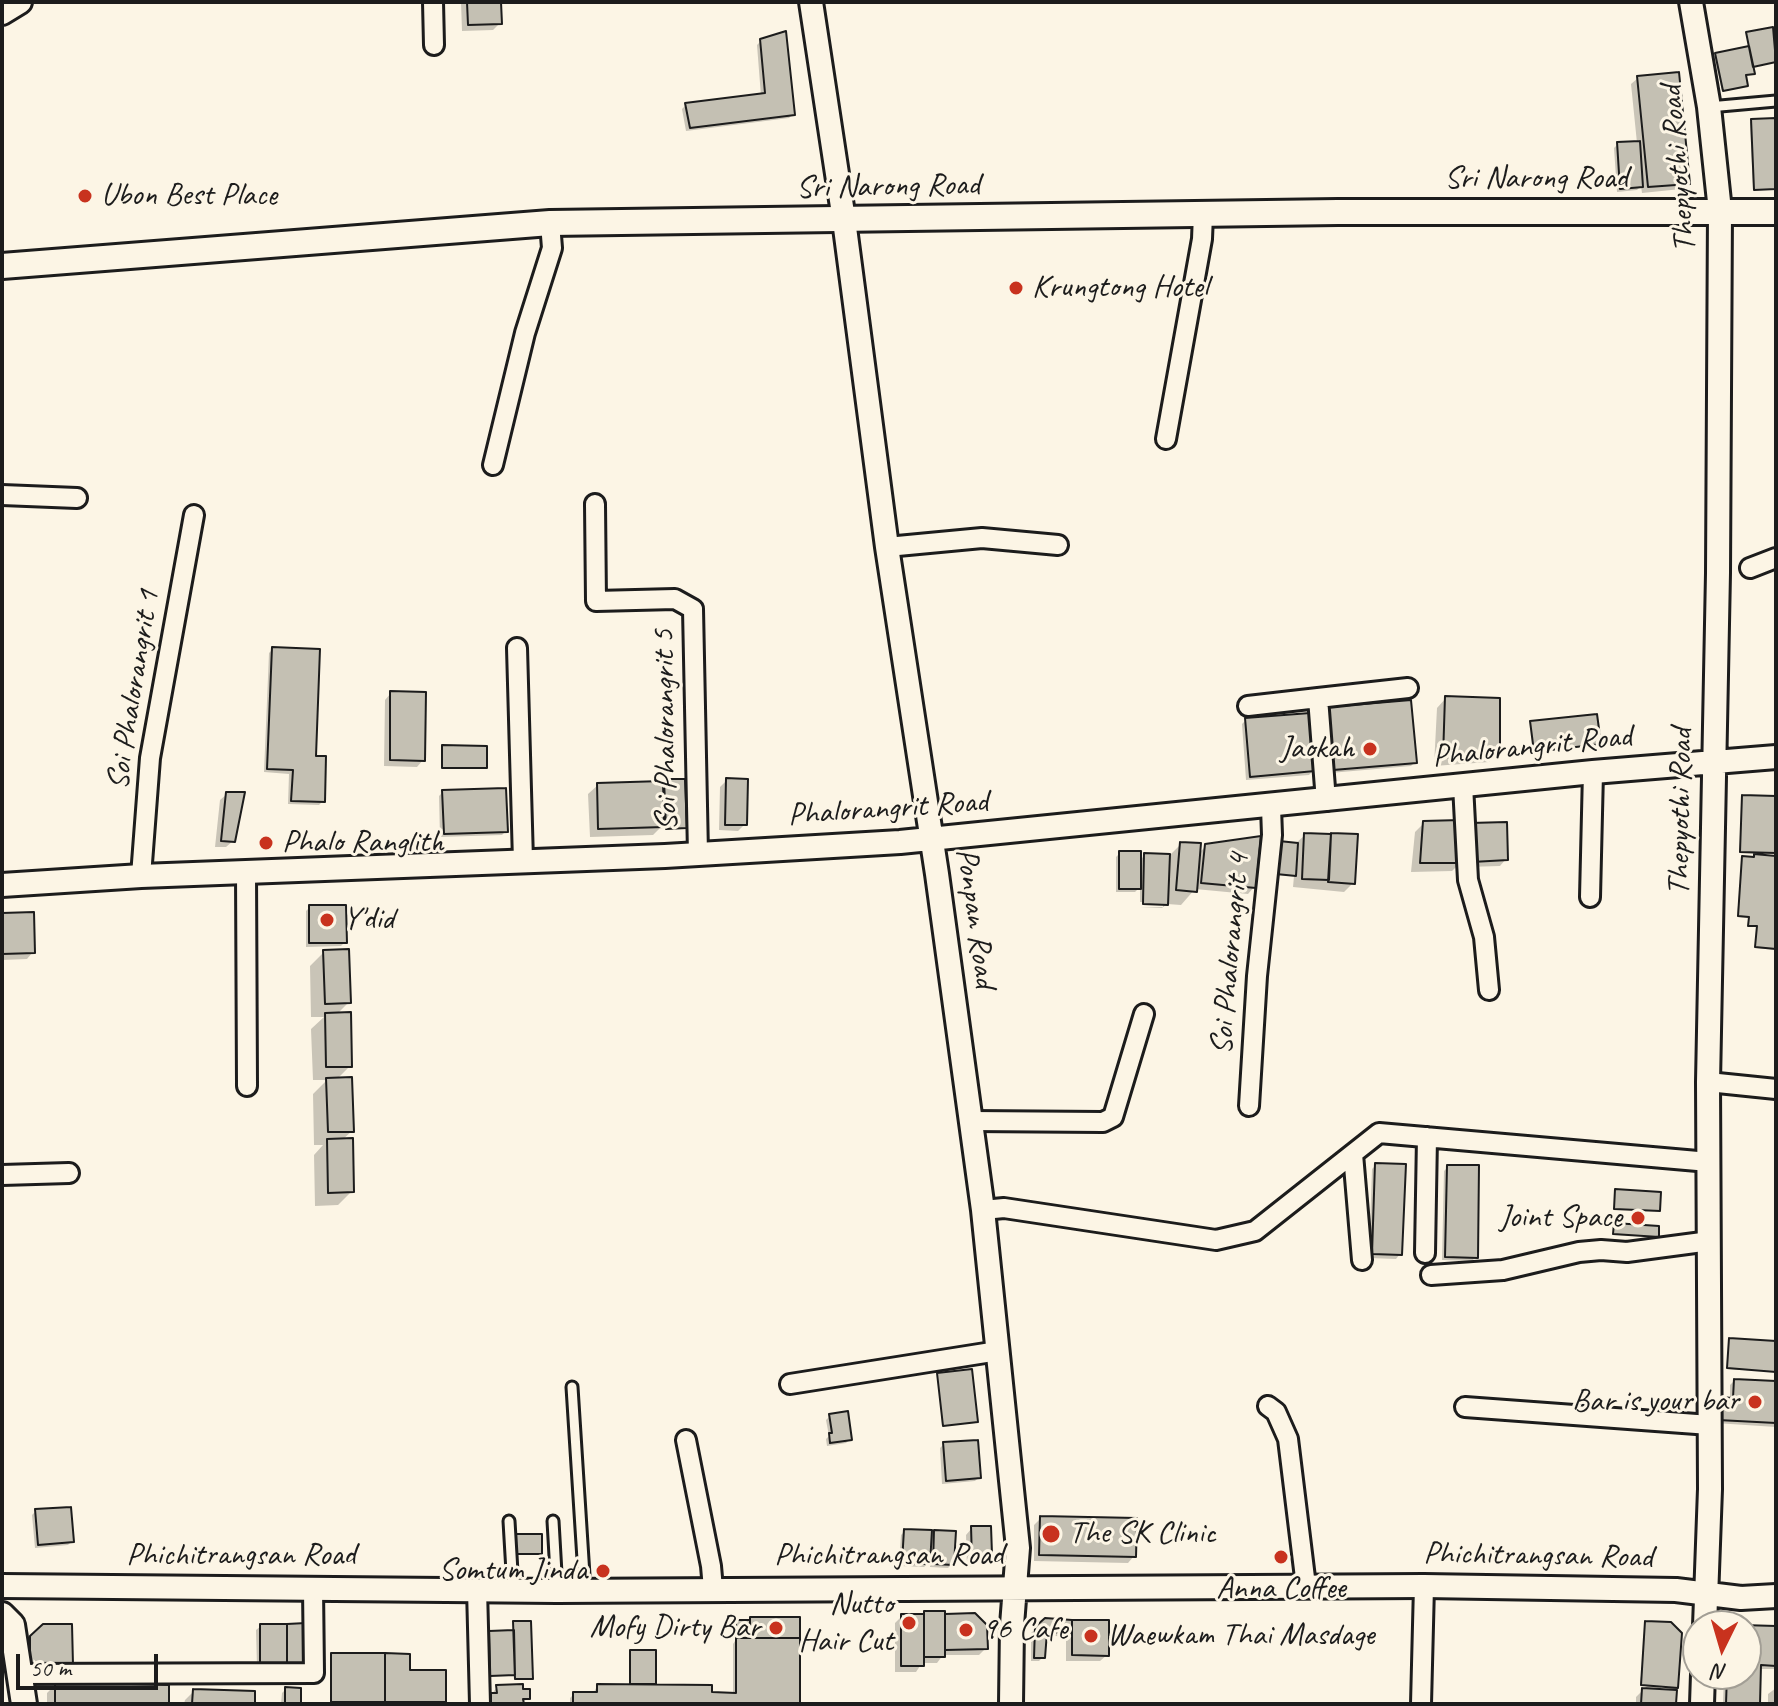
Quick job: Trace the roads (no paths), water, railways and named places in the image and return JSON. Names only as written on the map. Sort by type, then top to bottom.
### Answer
[{"type":"main road","name":"Sri Narong Road","points":[[2,266],[550,223],[1203,214],[1776,212]]},
{"type":"main road","points":[[2,1615],[12,1625],[24,1704]]},
{"type":"street","points":[[2,13],[20,2]]},
{"type":"street","points":[[433,2],[434,45]]},
{"type":"street","name":"Ponpan Road","points":[[811,2],[983,1210],[1018,1548],[1011,1704]]},
{"type":"street","name":"Thepyothi Road","points":[[1691,2],[1709,107],[1720,211],[1718,558],[1708,1082],[1710,1425],[1706,1610]]},
{"type":"street","points":[[1166,439],[1202,239],[1203,214]]},
{"type":"street","points":[[493,465],[525,333],[552,248],[550,223]]},
{"type":"street","points":[[2,495],[77,498]]},
{"type":"street","name":"Soi Phalorangrit 5","points":[[595,504],[596,601],[675,599],[693,609],[698,854]]},
{"type":"street","name":"Soi Phalorangrit 1","points":[[141,876],[150,758],[194,515]]},
{"type":"street","points":[[887,547],[982,538],[1058,545]]},
{"type":"street","points":[[1750,568],[1776,558]]},
{"type":"street","points":[[517,648],[523,861]]},
{"type":"street","points":[[1248,706],[1408,688]]},
{"type":"street","points":[[1318,698],[1326,801]]},
{"type":"street","name":"Phalorangrit Road","points":[[2,885],[141,876],[698,854],[932,840],[1593,772],[1776,757]]},
{"type":"street","points":[[1590,897],[1593,772]]},
{"type":"street","points":[[1463,785],[1468,880],[1484,937],[1489,990]]},
{"type":"street","name":"Soi Phalorangrit 4","points":[[1249,1106],[1257,976],[1272,835],[1271,807]]},
{"type":"street","points":[[246,872],[247,1086]]},
{"type":"street","points":[[971,1121],[1103,1122],[1113,1117],[1144,1014]]},
{"type":"street","points":[[1708,1082],[1776,1089]]},
{"type":"street","points":[[983,1210],[1004,1208],[1216,1240],[1255,1231],[1379,1133],[1709,1162]]},
{"type":"street","points":[[1425,1253],[1427,1137]]},
{"type":"street","points":[[1353,1154],[1362,1260]]},
{"type":"street","points":[[2,1175],[69,1173]]},
{"type":"street","points":[[1431,1275],[1503,1270],[1590,1251],[1627,1252],[1710,1241]]},
{"type":"street","points":[[790,1384],[998,1351]]},
{"type":"street","points":[[1268,1406],[1276,1412],[1288,1439],[1306,1586]]},
{"type":"street","points":[[1465,1407],[1710,1425]]},
{"type":"street","points":[[686,1440],[713,1589]]},
{"type":"street","name":"Phichitrangsan Road","points":[[2,1586],[585,1591],[1424,1586],[1676,1590],[1741,1598],[1776,1596]]},
{"type":"street","points":[[1421,1704],[1424,1586]]},
{"type":"street","points":[[19,1674],[314,1673],[313,1588]]},
{"type":"street","points":[[477,1589],[480,1704]]},
{"type":"lane","points":[[1709,107],[1776,101]]},
{"type":"lane","points":[[572,1387],[585,1591]]},
{"type":"lane","points":[[509,1521],[513,1589]]},
{"type":"lane","points":[[553,1521],[557,1591]]},
{"type":"place","name":"Ubon Best Place","points":[[85,196]]},
{"type":"place","name":"Krungtong Hotel","points":[[1016,288]]},
{"type":"place","name":"Jaokah","points":[[1370,749]]},
{"type":"place","name":"Phalo Ranglith","points":[[266,843]]},
{"type":"place","name":"Y'did","points":[[327,920]]},
{"type":"place","name":"Joint Space","points":[[1638,1218]]},
{"type":"place","name":"Bar is your bar","points":[[1755,1402]]},
{"type":"place","name":"The SK Clinic","points":[[1051,1534]]},
{"type":"place","name":"Anna Coffee","points":[[1281,1557]]},
{"type":"place","name":"Somtum Jinda","points":[[603,1571]]},
{"type":"place","name":"Nutto Hair Cut","points":[[909,1623]]},
{"type":"place","name":"Mofy Dirty Bar","points":[[776,1628]]},
{"type":"place","name":"96 Cafe","points":[[966,1630]]},
{"type":"place","name":"Waewkam Thai Masdage","points":[[1091,1636]]}]
